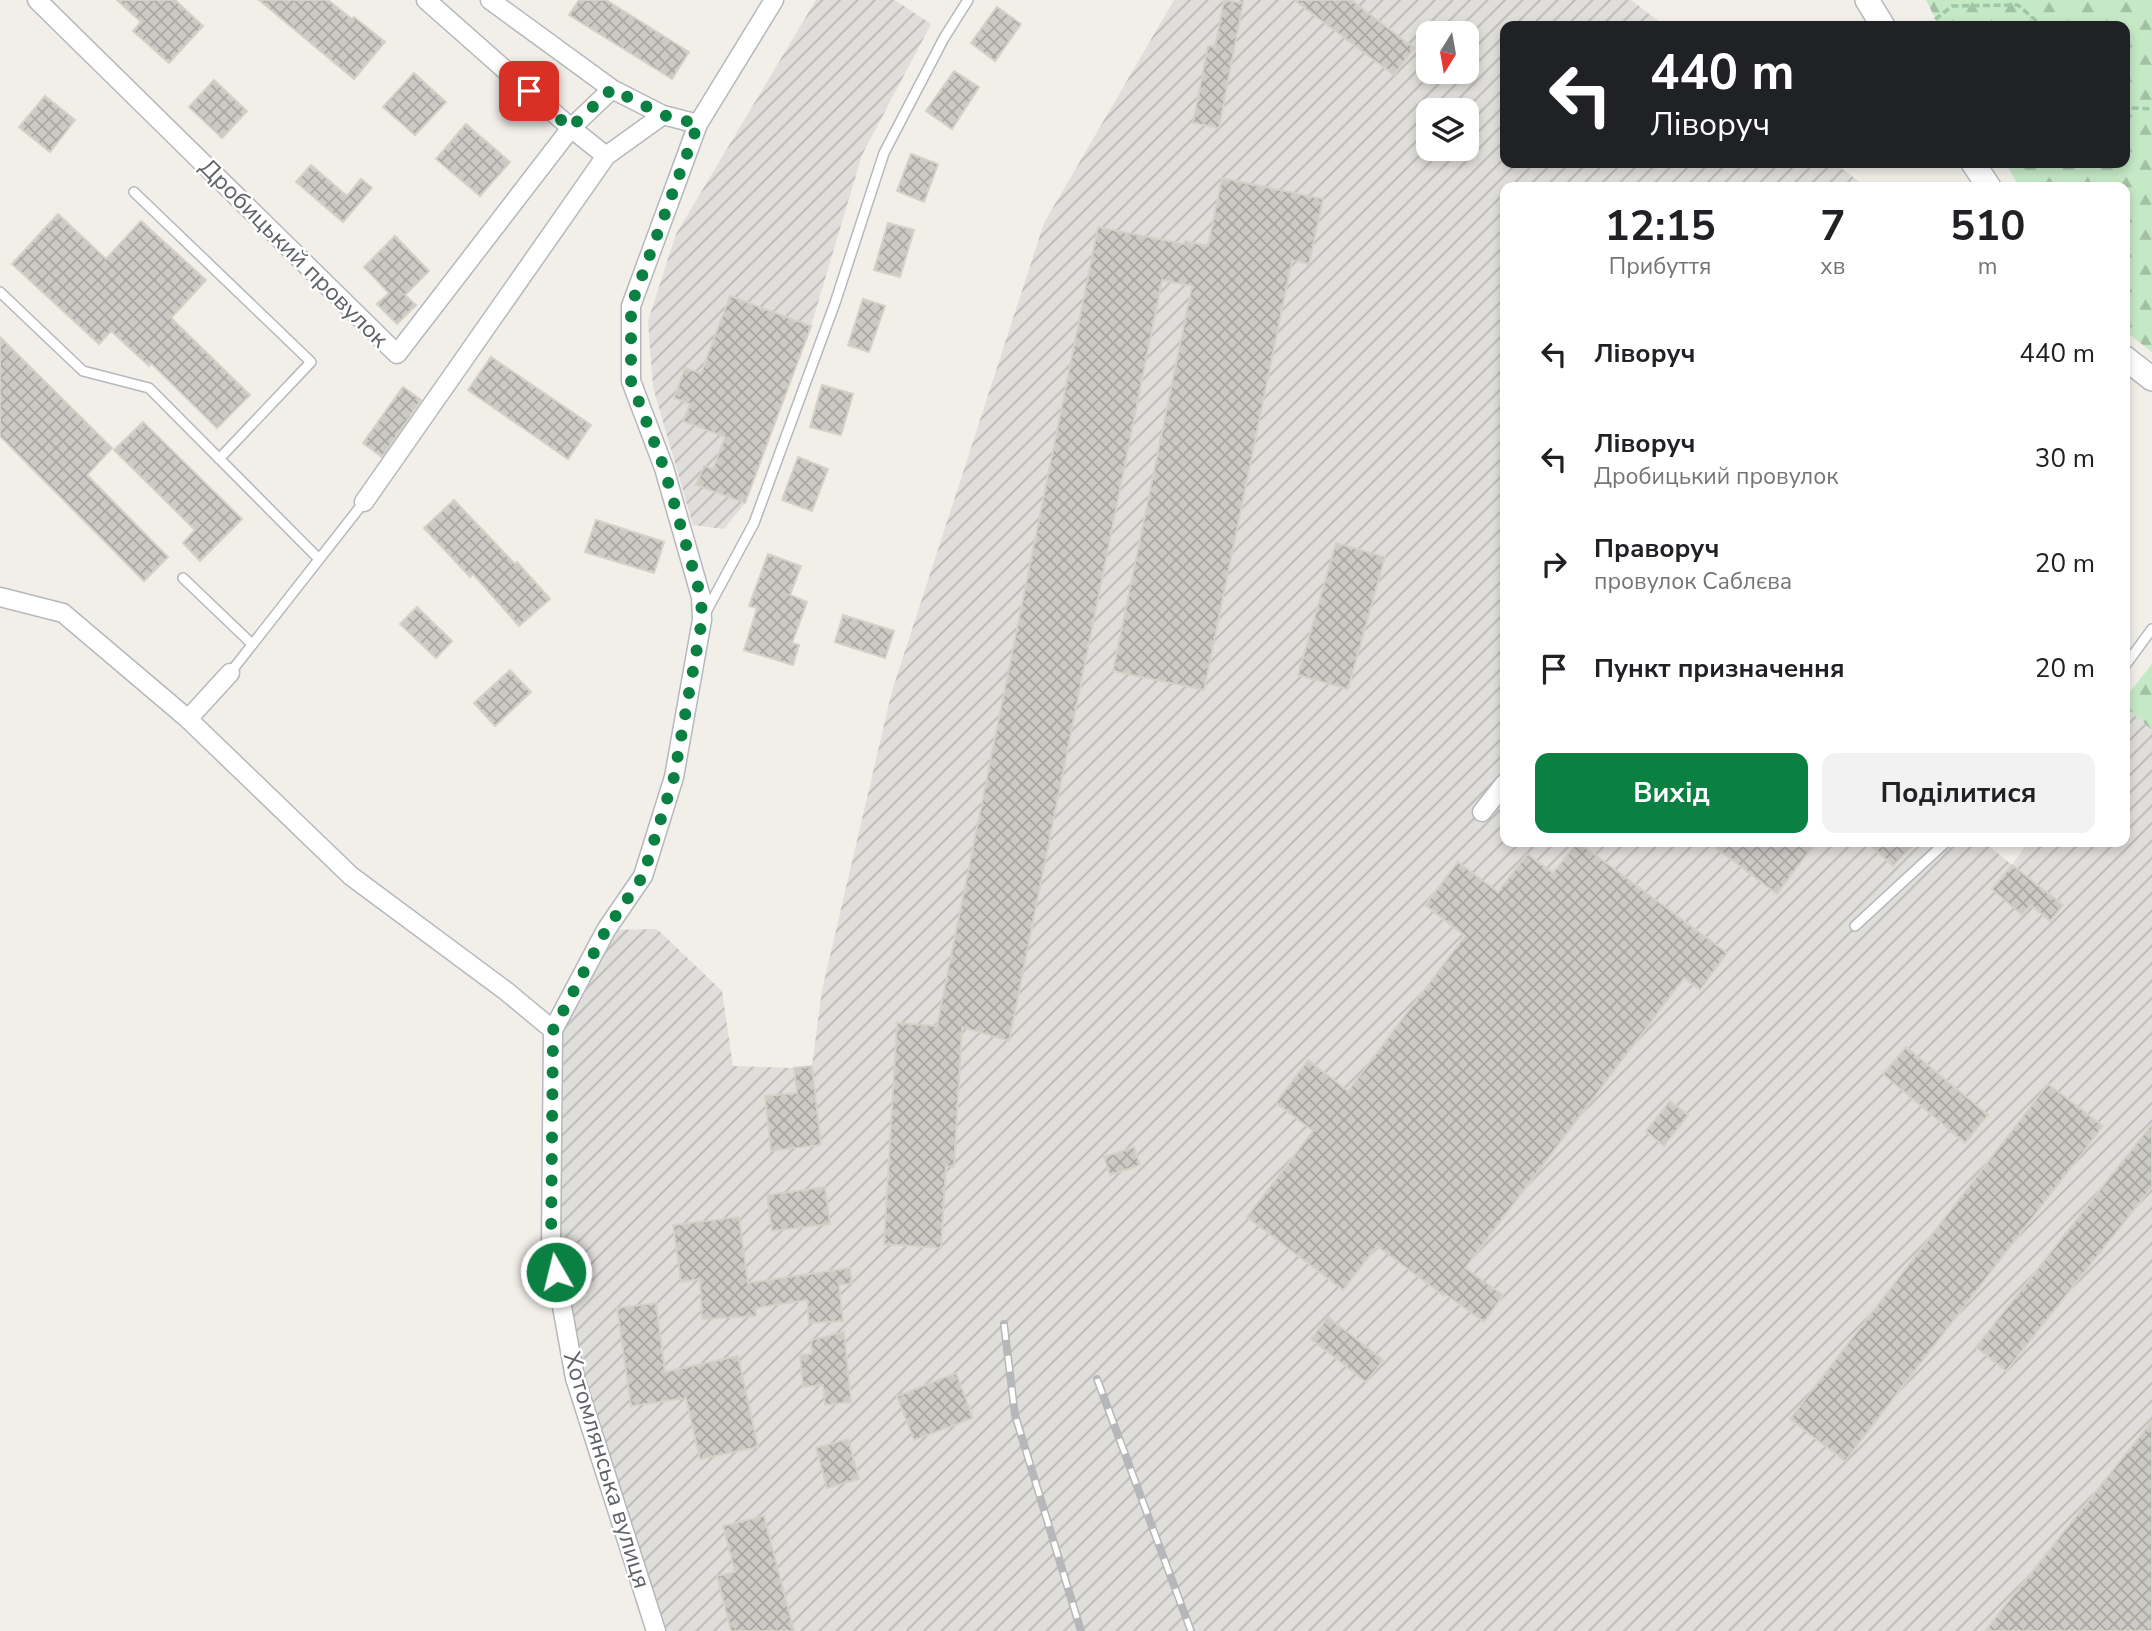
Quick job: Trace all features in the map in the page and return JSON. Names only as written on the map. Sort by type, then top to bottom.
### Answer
[{"type":"street","name":"Дробицький провулок","points":[[37,0],[397,354],[570,128],[612,89]]},
{"type":"street","points":[[426,0],[570,128],[606,156]]},
{"type":"street","points":[[491,0],[512,6],[612,89],[663,115],[698,124]]},
{"type":"street","name":"Хотомлянська вулиця","points":[[656,1631],[575,1378],[551,1245],[553,1030],[606,930],[643,876],[674,777],[702,620],[701,597],[667,480],[631,381],[631,306],[698,124],[774,0]]},
{"type":"street","points":[[1867,0],[1880,21]]},
{"type":"street","points":[[364,502],[606,156],[663,115]]},
{"type":"street","points":[[2130,362],[2152,379]]},
{"type":"street","points":[[0,597],[62,613],[188,719],[351,876],[506,990],[553,1030]]},
{"type":"street","points":[[188,719],[230,673]]},
{"type":"street","points":[[1482,811],[1500,789]]},
{"type":"lane","points":[[702,620],[754,523],[835,303],[884,153],[944,38],[968,0]]},
{"type":"lane","points":[[134,192],[311,362],[219,458]]},
{"type":"lane","points":[[0,292],[83,371],[149,388],[319,559]]},
{"type":"lane","points":[[230,673],[364,502]]},
{"type":"lane","points":[[183,578],[252,644]]},
{"type":"lane","points":[[2130,659],[2152,629]]},
{"type":"lane","points":[[1855,926],[1942,847]]},
{"type":"path","points":[[1933,21],[1952,6],[2018,5],[2036,21]]},
{"type":"path","points":[[2130,106],[2152,109]]},
{"type":"shaded area","points":[[816,0],[895,0],[931,24],[862,155],[811,326],[745,503],[724,529],[693,525],[653,387],[648,321],[676,234]]},
{"type":"shaded area","points":[[1174,0],[1631,0],[1658,21],[1500,21],[1500,168],[1841,168],[1860,182],[1500,182],[1500,847],[1990,847],[2012,865],[2025,847],[2130,847],[2130,711],[2152,730],[2152,1631],[906,1631],[905,1628],[905,1631],[656,1631],[575,1378],[551,1246],[553,1030],[606,930],[657,929],[722,991],[733,1066],[812,1066],[822,990],[892,691],[1044,223]]},
{"type":"green space","points":[[1926,0],[2152,0],[2152,352],[2130,335],[2130,182],[2016,182],[2009,168],[2130,168],[2130,21],[1936,21]]},
{"type":"green space","points":[[2152,664],[2152,730],[2130,711],[2130,692]]},
{"type":"building","points":[[117,0],[175,0],[203,26],[169,63],[133,31],[141,22]]},
{"type":"building","points":[[259,0],[328,0],[385,42],[354,79]]},
{"type":"building","points":[[579,0],[606,0],[689,52],[672,79],[569,15]]},
{"type":"building","points":[[1224,0],[1243,3],[1219,128],[1193,123],[1208,46],[1215,47]]},
{"type":"building","points":[[1294,0],[1351,0],[1414,48],[1394,75]]},
{"type":"building","points":[[997,7],[1021,24],[995,61],[971,43]]},
{"type":"building","points":[[954,71],[979,87],[952,129],[926,111]]},
{"type":"building","points":[[414,73],[446,102],[415,135],[383,107]]},
{"type":"building","points":[[214,80],[247,111],[222,138],[189,107]]},
{"type":"building","points":[[45,96],[75,120],[50,152],[19,127]]},
{"type":"building","points":[[466,124],[510,162],[480,196],[436,159]]},
{"type":"building","points":[[911,154],[938,164],[924,202],[897,191]]},
{"type":"building","points":[[311,165],[347,196],[361,179],[372,188],[343,222],[296,182]]},
{"type":"building","points":[[1222,178],[1323,199],[1309,264],[1292,260],[1204,690],[1113,671],[1192,286],[1162,280],[1009,1041],[962,1027],[954,1167],[946,1166],[941,1248],[884,1244],[897,1023],[937,1026],[1098,227],[1184,244],[1185,241],[1208,246]]},
{"type":"building","points":[[58,214],[106,259],[141,221],[206,280],[171,318],[250,395],[217,428],[151,363],[149,366],[111,331],[99,344],[12,264]]},
{"type":"building","points":[[888,223],[914,230],[900,277],[874,270]]},
{"type":"building","points":[[395,236],[429,271],[405,295],[416,305],[397,324],[377,304],[389,293],[364,267]]},
{"type":"building","points":[[730,296],[811,326],[745,503],[696,485],[704,466],[713,469],[725,437],[683,421],[690,404],[674,398],[685,368],[701,373]]},
{"type":"building","points":[[863,299],[885,306],[869,352],[848,345]]},
{"type":"building","points":[[0,337],[112,448],[87,475],[168,557],[144,581],[0,436]]},
{"type":"building","points":[[491,357],[591,425],[568,459],[468,390]]},
{"type":"building","points":[[822,385],[853,394],[841,435],[810,427]]},
{"type":"building","points":[[403,387],[421,400],[382,457],[363,443]]},
{"type":"building","points":[[143,422],[242,519],[200,561],[183,543],[195,530],[114,450]]},
{"type":"building","points":[[798,457],[828,469],[812,511],[782,500]]},
{"type":"building","points":[[454,500],[550,599],[519,626],[473,574],[470,577],[424,528]]},
{"type":"building","points":[[596,520],[664,542],[654,573],[585,552]]},
{"type":"building","points":[[1336,543],[1385,557],[1348,689],[1298,675]]},
{"type":"building","points":[[768,554],[801,566],[790,595],[807,602],[792,643],[799,645],[793,665],[744,650],[757,608],[749,606]]},
{"type":"building","points":[[417,607],[452,641],[436,658],[400,624]]},
{"type":"building","points":[[843,615],[894,631],[885,658],[835,642]]},
{"type":"building","points":[[510,670],[531,692],[495,726],[474,703]]},
{"type":"building","points":[[1574,847],[1585,847],[1727,953],[1700,990],[1684,978],[1465,1268],[1503,1295],[1484,1322],[1377,1246],[1343,1290],[1247,1217],[1313,1131],[1276,1103],[1308,1060],[1348,1091],[1465,936],[1425,905],[1458,862],[1498,892],[1527,854],[1553,873]]},
{"type":"building","points":[[1715,847],[1812,847],[1777,894]]},
{"type":"building","points":[[1872,847],[1911,847],[1893,866]]},
{"type":"building","points":[[2012,865],[2063,905],[2050,921],[2031,905],[2022,915],[1992,889]]},
{"type":"building","points":[[1906,1047],[1988,1115],[1965,1143],[1883,1074]]},
{"type":"building","points":[[812,1066],[821,1145],[771,1151],[765,1096],[797,1093],[794,1068]]},
{"type":"building","points":[[2048,1084],[2103,1126],[1845,1461],[1790,1419]]},
{"type":"building","points":[[1670,1101],[1688,1115],[1664,1146],[1646,1131]]},
{"type":"building","points":[[2152,1124],[2152,1187],[2006,1371],[1976,1347]]},
{"type":"building","points":[[1134,1147],[1140,1165],[1110,1175],[1104,1157]]},
{"type":"building","points":[[825,1187],[830,1224],[772,1231],[767,1195]]},
{"type":"building","points":[[739,1217],[748,1283],[850,1268],[852,1283],[839,1285],[843,1321],[809,1323],[807,1300],[756,1308],[756,1316],[702,1319],[700,1279],[681,1282],[673,1225]]},
{"type":"building","points":[[656,1303],[665,1372],[738,1356],[758,1447],[700,1459],[686,1398],[631,1406],[617,1308]]},
{"type":"building","points":[[1328,1317],[1383,1360],[1366,1382],[1311,1339]]},
{"type":"building","points":[[844,1332],[851,1402],[825,1405],[823,1385],[803,1387],[800,1355],[812,1354],[811,1340]]},
{"type":"building","points":[[956,1373],[973,1418],[914,1440],[897,1396]]},
{"type":"building","points":[[2152,1421],[2152,1631],[1985,1631]]},
{"type":"building","points":[[848,1439],[859,1479],[827,1488],[816,1448]]},
{"type":"building","points":[[764,1516],[794,1631],[731,1631],[717,1576],[735,1572],[723,1526]]},
{"type":"railway","points":[[1004,1324],[1015,1415],[1081,1631]]},
{"type":"railway","points":[[1097,1379],[1191,1631]]},
{"type":"route","points":[[529,91],[570,128],[612,89],[663,115],[698,124],[631,306],[631,381],[664,468],[701,597],[702,620],[674,777],[643,876],[606,930],[553,1030],[551,1245],[556,1272]]}]
